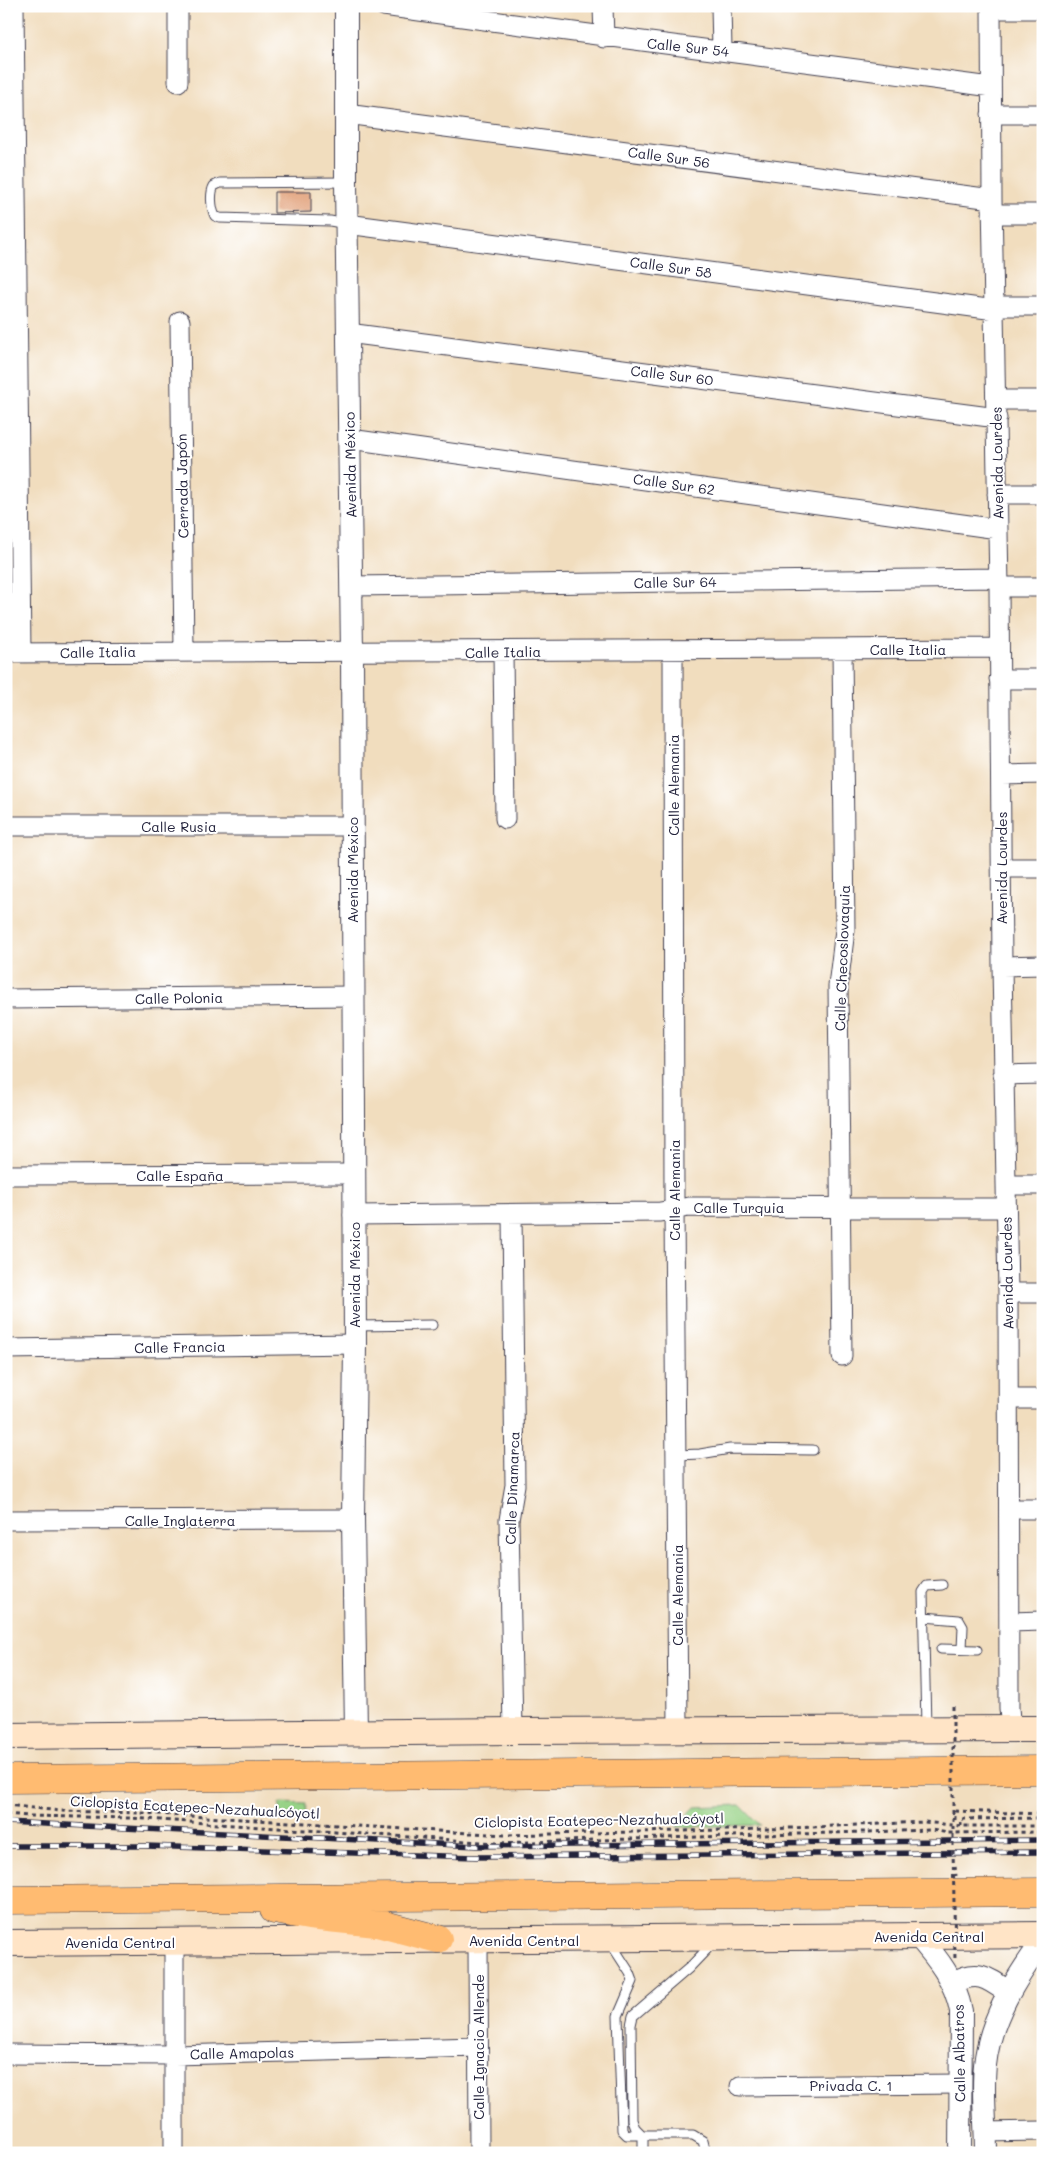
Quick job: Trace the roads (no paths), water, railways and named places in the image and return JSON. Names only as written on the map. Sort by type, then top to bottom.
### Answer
[{"type":"highway","points":[[6,1779],[1043,1770]]},
{"type":"highway","points":[[6,1900],[1043,1892]]},
{"type":"highway","points":[[211,1898],[309,1916],[377,1923],[438,1939]]},
{"type":"main road","points":[[6,1736],[513,1731],[1043,1729]]},
{"type":"main road","name":"Avenida Central","points":[[6,1943],[1043,1935]]},
{"type":"street","points":[[14,6],[14,653]]},
{"type":"street","points":[[178,6],[178,82]]},
{"type":"street","name":"Avenida México","points":[[346,6],[346,182],[352,653],[353,1519],[356,1733]]},
{"type":"street","name":"Calle Sur 54","points":[[384,6],[604,38],[722,50],[991,87]]},
{"type":"street","points":[[604,6],[604,38]]},
{"type":"street","points":[[721,6],[722,50]]},
{"type":"street","points":[[992,8],[1043,9]]},
{"type":"street","name":"Avenida Lourdes","points":[[992,8],[992,207],[999,583],[1003,1075],[1008,1292],[1009,1708],[1011,1730]]},
{"type":"street","name":"Calle Sur 56","points":[[346,114],[1043,214]]},
{"type":"street","points":[[991,114],[1043,114]]},
{"type":"street","name":"Calle Sur 58","points":[[347,224],[995,308],[1043,306]]},
{"type":"street","name":"Cerrada Japón","points":[[180,321],[184,651]]},
{"type":"street","name":"Calle Sur 60","points":[[348,333],[996,409],[1043,400]]},
{"type":"street","name":"Calle Sur 62","points":[[350,439],[998,529]]},
{"type":"street","points":[[997,494],[1043,494]]},
{"type":"street","name":"Calle Sur 64","points":[[351,586],[999,583],[1043,586]]},
{"type":"street","name":"Calle Italia","points":[[14,653],[184,651],[352,653],[999,648]]},
{"type":"street","name":"Calle Checoslovaquia","points":[[842,649],[845,930],[838,986],[842,1356]]},
{"type":"street","name":"Calle Alemania","points":[[673,650],[674,1209],[678,1730]]},
{"type":"street","points":[[503,652],[505,819]]},
{"type":"street","points":[[999,679],[1043,679]]},
{"type":"street","points":[[1001,775],[1043,774]]},
{"type":"street","name":"Calle Rusia","points":[[6,826],[352,826]]},
{"type":"street","points":[[1002,868],[1043,868]]},
{"type":"street","points":[[1002,966],[1043,965]]},
{"type":"street","name":"Calle Polonia","points":[[6,1000],[352,996]]},
{"type":"street","points":[[1003,1075],[1043,1074]]},
{"type":"street","name":"Calle España","points":[[6,1175],[354,1174]]},
{"type":"street","points":[[1006,1185],[1043,1185]]},
{"type":"street","name":"Calle Turquia","points":[[354,1215],[660,1212],[689,1207],[1006,1208]]},
{"type":"street","name":"Calle Dinamarca","points":[[512,1214],[514,1484],[509,1520],[513,1731]]},
{"type":"street","points":[[1008,1292],[1043,1292]]},
{"type":"street","name":"Calle Francia","points":[[6,1349],[354,1335]]},
{"type":"street","points":[[1009,1399],[1043,1399]]},
{"type":"street","points":[[1009,1509],[1043,1509]]},
{"type":"street","name":"Calle Inglaterra","points":[[6,1520],[353,1519]]},
{"type":"street","points":[[1009,1622],[1043,1621]]},
{"type":"street","name":"Calle Albatros","points":[[918,1936],[942,1966],[953,1984],[961,2010],[960,2153]]},
{"type":"street","name":"Calle Ignacio Allende","points":[[478,1940],[479,2153]]},
{"type":"street","name":"Calle Albatros","points":[[986,2142],[984,2095],[988,2046],[992,2031],[1009,1993],[1043,1941]]},
{"type":"street","points":[[174,1942],[174,2153]]},
{"type":"street","points":[[953,1984],[962,1978],[978,1975],[991,1980],[1009,1993]]},
{"type":"street","name":"Calle Amapolas","points":[[6,2054],[174,2055],[478,2047]]},
{"type":"street","name":"Privada C. 1","points":[[740,2086],[961,2084]]},
{"type":"street","points":[[986,2142],[1043,2131]]},
{"type":"lane","points":[[296,182],[297,192]]},
{"type":"lane","points":[[346,182],[220,184],[214,186],[212,192],[212,211],[217,218],[297,216],[347,224]]},
{"type":"lane","points":[[354,1335],[432,1325]]},
{"type":"lane","points":[[677,1455],[700,1454],[730,1449],[813,1450]]},
{"type":"lane","points":[[926,1730],[924,1590],[927,1586],[942,1585]]},
{"type":"lane","points":[[924,1617],[959,1620],[963,1627],[962,1649]]},
{"type":"lane","points":[[941,1649],[977,1650]]},
{"type":"lane","points":[[643,2153],[643,2136],[635,2128],[632,2120],[631,2025],[633,2016],[689,1968],[718,1937]]},
{"type":"lane","points":[[608,1939],[630,1973],[633,1981],[618,2016],[621,2124],[624,2134],[643,2136],[694,2135],[703,2141],[706,2153]]},
{"type":"railway","points":[[6,1822],[476,1846],[1043,1840]]},
{"type":"railway","points":[[6,1846],[146,1846],[475,1857],[1043,1852]]}]
